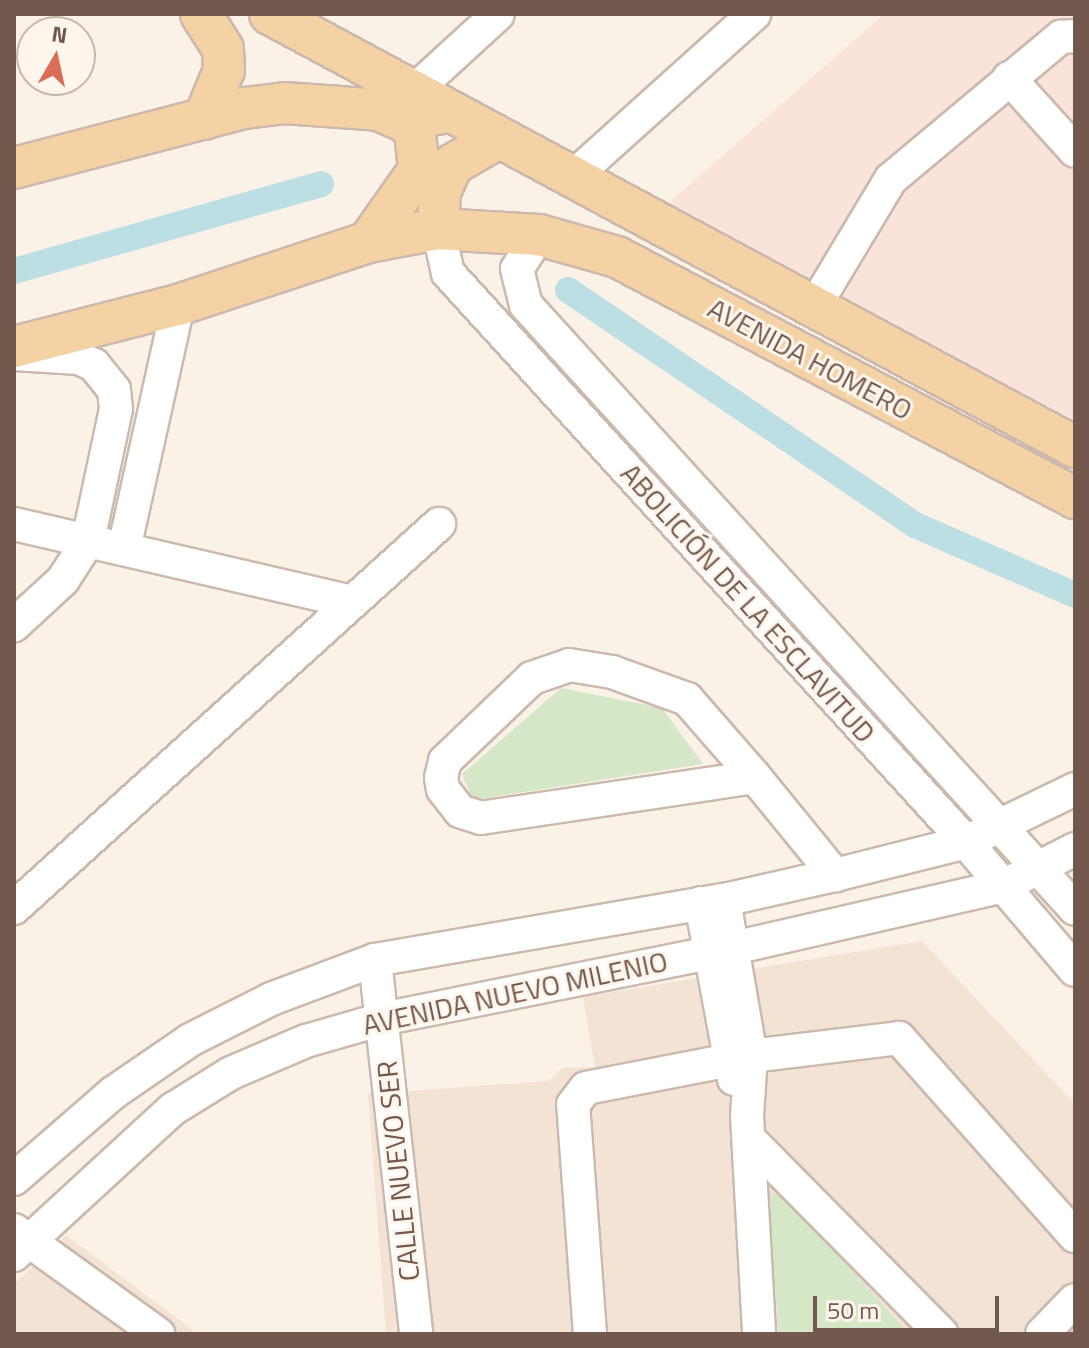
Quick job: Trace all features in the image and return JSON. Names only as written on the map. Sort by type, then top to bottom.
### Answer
[{"type":"main road","points":[[201,14],[223,49],[224,70],[204,119]]},
{"type":"main road","name":"AVENIDA HOMERO","points":[[270,14],[1075,447]]},
{"type":"main road","points":[[14,168],[204,119],[284,103],[373,106],[457,117]]},
{"type":"main road","points":[[368,242],[419,170],[420,150],[408,123],[373,106]]},
{"type":"main road","points":[[438,229],[440,192],[452,165],[498,138]]},
{"type":"main road","name":"AVENIDA HOMERO","points":[[14,347],[178,305],[368,242],[438,229],[539,235],[617,257],[1064,487]]},
{"type":"street","points":[[563,172],[754,14]]},
{"type":"street","points":[[413,92],[487,18]]},
{"type":"street","points":[[814,307],[891,179],[1061,37],[1075,36]]},
{"type":"street","points":[[1009,78],[1075,151]]},
{"type":"street","name":"ABOLICIÓN DE LA ESCLAVITUD","points":[[438,229],[448,273],[966,842],[1075,969]]},
{"type":"street","name":"ABOLICIÓN DE LA ESCLAVITUD","points":[[539,235],[517,269],[526,305],[1075,909]]},
{"type":"street","points":[[124,549],[178,305]]},
{"type":"street","points":[[14,354],[79,358],[94,365],[114,390],[116,409],[88,541],[63,580],[14,625]]},
{"type":"street","points":[[14,524],[351,602]]},
{"type":"street","points":[[14,908],[439,524]]},
{"type":"street","points":[[755,777],[481,818],[460,811],[443,789],[441,778],[445,761],[532,678],[569,665],[612,672],[687,699],[755,777],[835,875]]},
{"type":"street","name":"AVENIDA NUEVO MILENIO","points":[[14,1179],[113,1093],[190,1040],[271,999],[375,960],[712,902],[835,875],[966,842],[1075,789]]},
{"type":"street","name":"AVENIDA NUEVO MILENIO","points":[[19,1241],[184,1102],[231,1073],[306,1041],[382,1019],[721,950],[1003,886],[1075,849]]},
{"type":"street","points":[[712,902],[748,1127],[759,1334]]},
{"type":"street","name":"CALLE NUEVO SER","points":[[375,960],[416,1334]]},
{"type":"street","points":[[590,1334],[575,1097],[586,1088],[739,1058],[889,1036],[909,1043],[1075,1236]]},
{"type":"street","points":[[748,1127],[942,1334]]},
{"type":"street","points":[[19,1241],[158,1334]]},
{"type":"street","points":[[1042,1334],[1075,1300]]},
{"type":"shaded area","points":[[884,14],[1075,14],[1075,430],[665,206]]},
{"type":"shaded area","points":[[922,941],[1075,1104],[1075,1334],[386,1334],[368,1094],[549,1081],[562,1068],[595,1067],[583,997]]},
{"type":"shaded area","points":[[66,1235],[198,1334],[14,1334],[14,1284]]},
{"type":"green space","points":[[561,688],[662,708],[703,764],[473,800],[462,774]]},
{"type":"green space","points":[[772,1194],[785,1195],[909,1334],[779,1334],[769,1215]]},
{"type":"waterway","points":[[14,271],[321,184]]},
{"type":"waterway","points":[[568,290],[915,525],[1075,595]]}]
